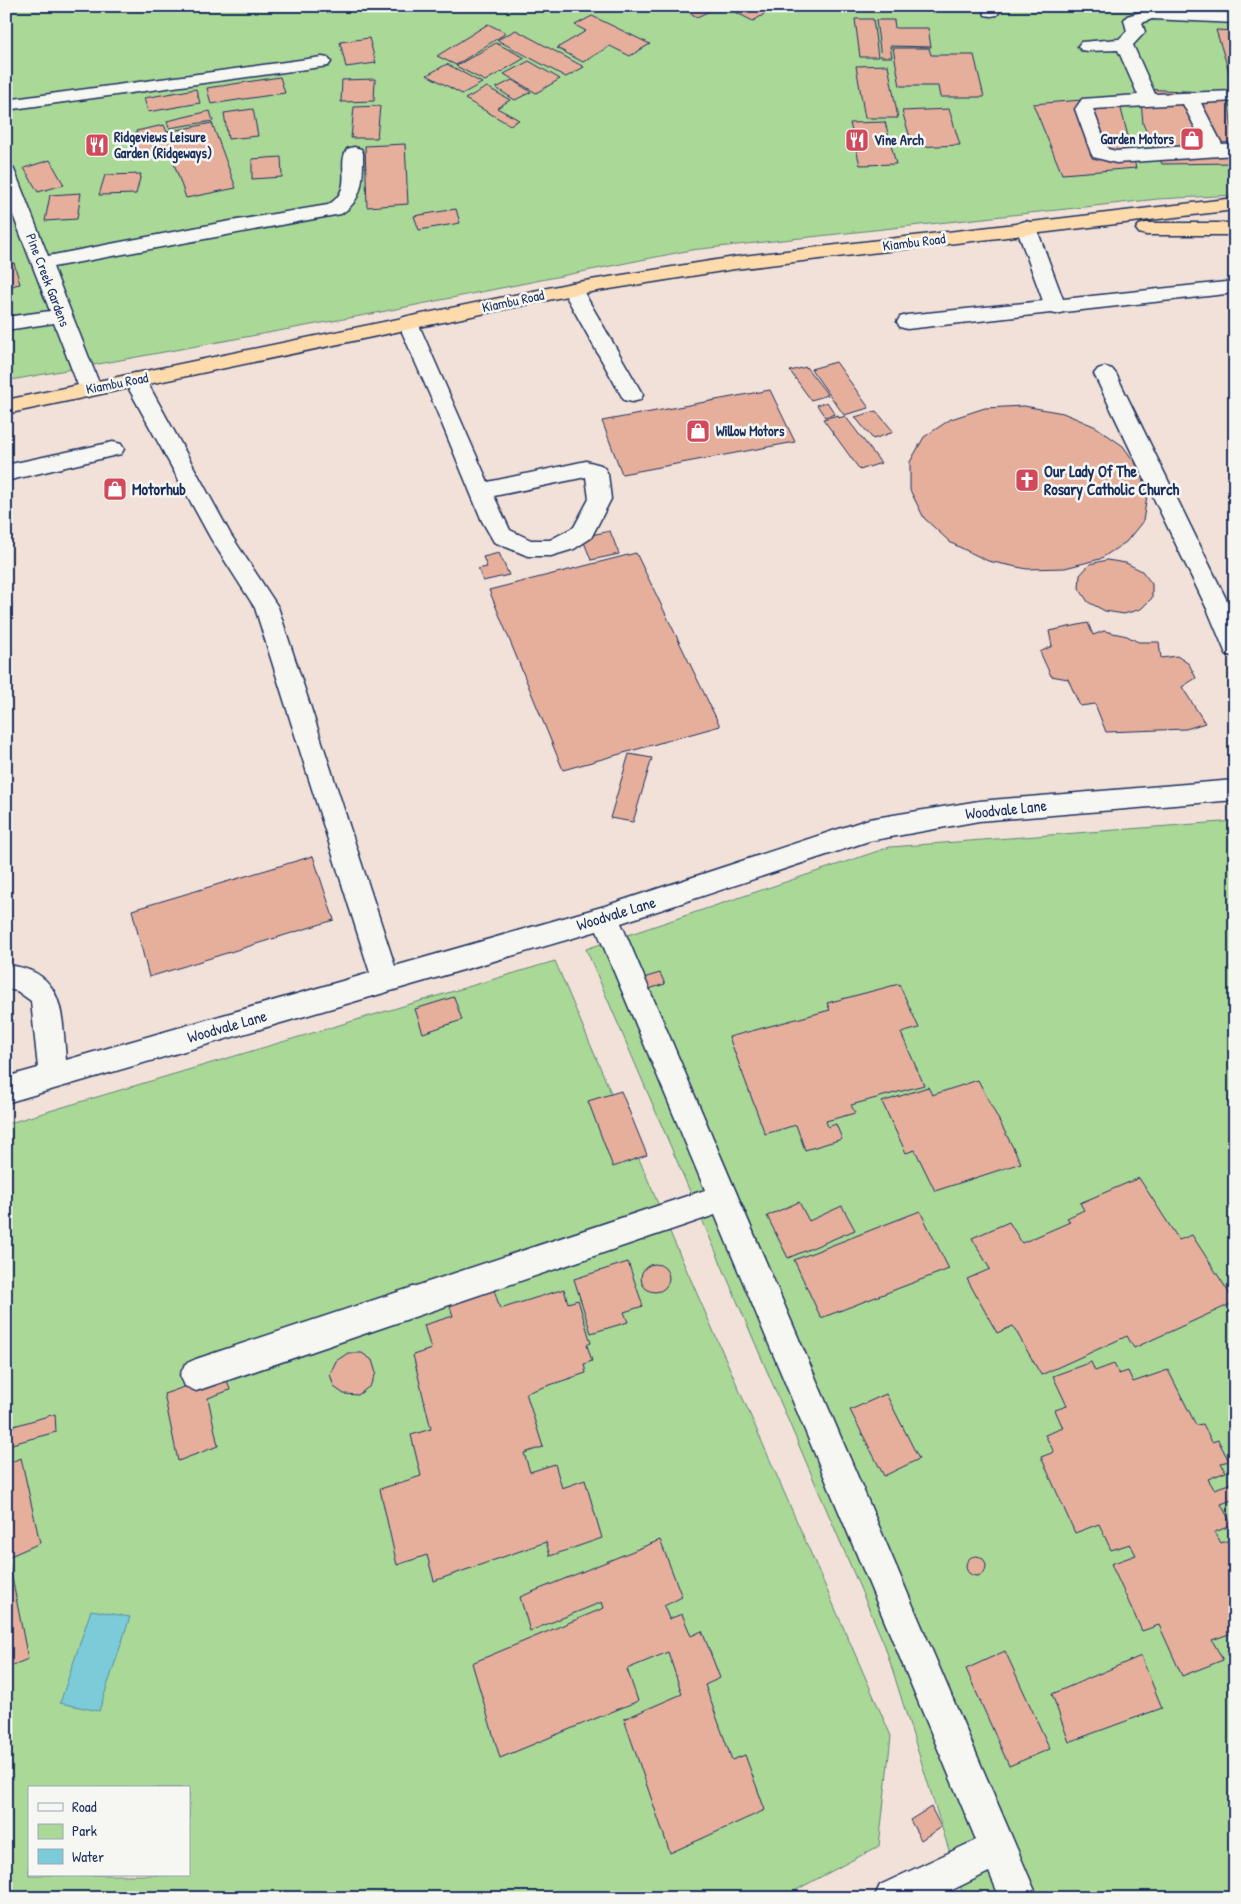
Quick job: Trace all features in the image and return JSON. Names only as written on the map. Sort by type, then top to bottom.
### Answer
[{"type":"highway","name":"Kiambu Road","points":[[6,406],[572,289],[735,263],[1235,204]]},
{"type":"highway","name":"Kiambu Road","points":[[1026,228],[1235,229]]},
{"type":"street","points":[[1086,46],[1124,44],[1136,32],[1133,20],[1151,14],[1235,18]]},
{"type":"street","points":[[1124,44],[1149,100]]},
{"type":"street","points":[[6,105],[322,62]]},
{"type":"street","points":[[1235,96],[1088,103],[1084,110],[1100,153],[1116,157],[1235,149]]},
{"type":"street","points":[[1189,98],[1216,151]]},
{"type":"street","points":[[42,263],[225,228],[334,210],[343,206],[351,196],[354,153]]},
{"type":"street","name":"Pine Creek Gardens","points":[[6,172],[90,388]]},
{"type":"street","points":[[1026,228],[1056,308]]},
{"type":"street","points":[[908,322],[1056,308],[1235,287]]},
{"type":"street","points":[[572,289],[632,395]]},
{"type":"street","points":[[6,324],[62,315]]},
{"type":"street","points":[[408,323],[446,407],[480,491],[502,536],[528,548],[551,548],[566,543],[583,532],[600,498],[597,474],[593,470],[586,469],[480,491]]},
{"type":"street","points":[[1105,374],[1220,611],[1235,648]]},
{"type":"street","points":[[134,380],[222,539],[266,607],[289,674],[324,794],[386,980]]},
{"type":"street","points":[[6,473],[113,449]]},
{"type":"street","name":"Woodvale Lane","points":[[6,1090],[605,917],[869,830],[978,811],[1235,790]]},
{"type":"street","points":[[605,917],[1019,1898]]},
{"type":"street","points":[[6,977],[15,977],[33,987],[44,997],[53,1077]]},
{"type":"street","points":[[196,1375],[723,1198]]},
{"type":"street","points":[[893,1898],[998,1849]]},
{"type":"green space","points":[[6,6],[1235,6],[1235,195],[1158,199],[691,250],[371,314],[6,381]]},
{"type":"green space","points":[[1235,821],[1235,1898],[964,1898],[885,1646],[586,949],[890,847]]},
{"type":"green space","points":[[555,961],[673,1239],[891,1736],[879,1846],[781,1898],[6,1898],[6,1124]]},
{"type":"water","points":[[91,1610],[130,1617],[99,1711],[60,1703]]},
{"type":"building","points":[[678,6],[717,6],[718,7],[697,17]]},
{"type":"building","points":[[723,6],[778,6],[753,21]]},
{"type":"building","points":[[592,16],[650,44],[630,56],[610,46],[583,62],[557,48],[586,31],[575,25]]},
{"type":"building","points":[[855,19],[873,19],[878,57],[860,57]]},
{"type":"building","points":[[876,20],[894,20],[895,28],[928,28],[931,47],[890,46],[892,57],[881,57]]},
{"type":"building","points":[[488,24],[506,33],[456,65],[437,56]]},
{"type":"building","points":[[516,30],[584,67],[566,77],[497,40]]},
{"type":"building","points":[[1216,30],[1235,31],[1235,78],[1231,78]]},
{"type":"building","points":[[369,38],[376,63],[346,67],[340,42]]},
{"type":"building","points":[[496,43],[525,58],[485,81],[456,66]]},
{"type":"building","points":[[893,48],[929,48],[931,55],[974,55],[984,97],[940,97],[938,86],[900,86]]},
{"type":"building","points":[[529,61],[560,79],[536,93],[504,74]]},
{"type":"building","points":[[447,64],[482,83],[462,94],[427,75]]},
{"type":"building","points":[[888,65],[898,118],[865,118],[856,66]]},
{"type":"building","points":[[280,77],[285,93],[211,104],[207,88]]},
{"type":"building","points":[[375,79],[374,101],[341,102],[342,80]]},
{"type":"building","points":[[512,80],[531,92],[515,100],[496,88]]},
{"type":"building","points":[[487,87],[510,100],[497,108],[519,120],[510,125],[465,99]]},
{"type":"building","points":[[196,89],[200,103],[148,112],[144,98]]},
{"type":"building","name":"Garden Motors","points":[[1140,89],[1228,93],[1235,163],[1162,164],[1143,124]]},
{"type":"building","points":[[1118,97],[1136,168],[1062,174],[1033,104]]},
{"type":"building","points":[[380,106],[377,138],[351,138],[354,107]]},
{"type":"building","points":[[253,109],[258,136],[228,139],[224,113]]},
{"type":"building","points":[[949,109],[960,145],[913,147],[902,111]]},
{"type":"building","points":[[210,111],[213,121],[169,128],[167,121]]},
{"type":"building","points":[[885,122],[896,164],[860,165],[850,123]]},
{"type":"building","points":[[212,123],[236,188],[186,198],[170,152],[146,157],[144,151],[133,153],[128,138],[138,136],[136,131],[164,125],[167,132]]},
{"type":"building","points":[[405,144],[408,204],[367,207],[365,146]]},
{"type":"building","points":[[281,157],[282,177],[252,179],[252,159]]},
{"type":"building","points":[[50,160],[64,185],[38,192],[24,168]]},
{"type":"building","points":[[141,174],[136,194],[99,195],[105,175]]},
{"type":"building","points":[[81,193],[77,219],[45,221],[50,195]]},
{"type":"building","points":[[456,209],[460,223],[419,230],[414,216]]},
{"type":"building","points":[[14,263],[20,284],[6,287],[6,265]]},
{"type":"building","points":[[836,362],[869,408],[844,415],[811,369]]},
{"type":"building","points":[[806,367],[828,395],[811,400],[790,371]]},
{"type":"building","name":"Willow Motors","points":[[770,390],[795,442],[622,474],[602,421]]},
{"type":"building","points":[[827,402],[835,414],[825,417],[817,405]]},
{"type":"building","name":"Our Lady Of The Rosary Catholic Church","points":[[1024,406],[1063,413],[1096,427],[1123,446],[1140,470],[1147,496],[1143,521],[1126,542],[1100,559],[1065,568],[1027,569],[988,561],[951,543],[924,518],[910,490],[910,462],[924,437],[951,419],[985,408]]},
{"type":"building","points":[[876,411],[894,432],[873,439],[855,417]]},
{"type":"building","points":[[838,415],[839,418],[845,416],[881,463],[860,470],[823,419]]},
{"type":"building","points":[[610,531],[619,554],[591,560],[582,537]]},
{"type":"building","points":[[499,553],[509,575],[483,581],[478,569],[487,567],[483,557]]},
{"type":"building","points":[[636,553],[720,726],[563,770],[489,590]]},
{"type":"building","points":[[1107,560],[1126,563],[1142,571],[1152,584],[1152,598],[1141,609],[1124,614],[1105,611],[1088,602],[1079,588],[1080,575],[1090,564]]},
{"type":"building","points":[[1088,623],[1093,635],[1104,631],[1127,636],[1138,642],[1159,642],[1161,658],[1177,656],[1189,664],[1196,678],[1182,687],[1205,723],[1186,729],[1106,732],[1095,704],[1080,706],[1068,679],[1051,676],[1040,652],[1052,646],[1049,631]]},
{"type":"building","points":[[629,754],[652,758],[633,822],[610,818]]},
{"type":"building","points":[[313,856],[334,920],[149,977],[132,910]]},
{"type":"building","points":[[660,973],[665,984],[645,990],[640,979]]},
{"type":"building","points":[[899,984],[919,1028],[901,1033],[924,1085],[851,1105],[855,1113],[826,1121],[828,1127],[836,1124],[842,1139],[805,1150],[796,1125],[765,1134],[729,1037],[830,1010],[827,1003]]},
{"type":"building","points":[[454,997],[462,1020],[423,1033],[415,1009]]},
{"type":"building","points":[[978,1080],[1021,1163],[935,1191],[915,1150],[906,1153],[882,1102],[928,1087],[932,1095]]},
{"type":"building","points":[[621,1091],[647,1155],[613,1167],[588,1101]]},
{"type":"building","points":[[1139,1178],[1179,1240],[1192,1235],[1235,1302],[1134,1348],[1127,1336],[1041,1375],[1013,1326],[997,1333],[967,1279],[990,1269],[972,1238],[1009,1222],[1022,1243],[1070,1222],[1067,1218],[1084,1210],[1080,1203]]},
{"type":"building","points":[[799,1202],[809,1221],[842,1206],[855,1230],[788,1258],[767,1216]]},
{"type":"building","points":[[920,1211],[949,1269],[821,1318],[794,1260]]},
{"type":"building","points":[[628,1262],[643,1306],[624,1312],[628,1322],[591,1333],[574,1279]]},
{"type":"building","points":[[655,1264],[665,1268],[669,1278],[665,1288],[655,1292],[645,1288],[641,1278],[645,1268]]},
{"type":"building","points":[[493,1286],[500,1309],[564,1289],[568,1303],[578,1300],[591,1343],[587,1345],[592,1361],[584,1364],[586,1373],[526,1393],[543,1447],[524,1453],[530,1472],[555,1464],[562,1488],[585,1480],[602,1538],[550,1556],[546,1542],[434,1581],[427,1555],[397,1565],[380,1489],[421,1476],[411,1435],[431,1429],[413,1355],[431,1349],[424,1325],[453,1316],[448,1300]]},
{"type":"building","points":[[348,1353],[362,1353],[372,1360],[376,1373],[370,1386],[358,1395],[344,1394],[334,1387],[330,1374],[336,1361]]},
{"type":"building","points":[[1091,1362],[1095,1371],[1114,1364],[1119,1374],[1128,1371],[1133,1382],[1168,1370],[1196,1425],[1203,1424],[1212,1442],[1218,1440],[1229,1461],[1221,1463],[1226,1472],[1208,1479],[1214,1489],[1235,1482],[1235,1499],[1221,1504],[1232,1525],[1215,1532],[1221,1543],[1235,1538],[1235,1632],[1212,1640],[1223,1660],[1182,1676],[1159,1625],[1142,1631],[1111,1564],[1136,1555],[1130,1544],[1111,1550],[1099,1524],[1075,1533],[1041,1457],[1054,1452],[1045,1435],[1063,1428],[1055,1410],[1067,1406],[1053,1376]]},
{"type":"building","points":[[225,1373],[230,1390],[208,1398],[218,1446],[178,1461],[164,1394]]},
{"type":"building","points":[[886,1394],[919,1459],[884,1476],[850,1410]]},
{"type":"building","points":[[55,1414],[56,1432],[8,1445],[7,1428]]},
{"type":"building","points":[[21,1458],[40,1543],[8,1557],[28,1659],[6,1668],[6,1464]]},
{"type":"building","points":[[660,1540],[682,1597],[664,1606],[669,1619],[682,1614],[691,1636],[702,1631],[720,1678],[705,1685],[732,1760],[745,1755],[765,1810],[670,1853],[624,1719],[682,1694],[668,1652],[627,1669],[638,1701],[500,1758],[472,1663],[604,1608],[602,1602],[530,1631],[520,1597]]},
{"type":"building","points":[[976,1556],[983,1559],[986,1566],[983,1573],[976,1576],[969,1573],[966,1566],[969,1559]]},
{"type":"building","points":[[1005,1651],[1050,1749],[1009,1766],[966,1669]]},
{"type":"building","points":[[1141,1656],[1162,1708],[1069,1742],[1052,1694]]},
{"type":"building","points":[[931,1807],[941,1827],[921,1840],[910,1820]]},
{"type":"place","name":"Garden Motors","points":[[1192,139]]},
{"type":"place","name":"Vine Arch","points":[[857,140]]},
{"type":"place","name":"Ridgeviews Leisure Garden (Ridgeways)","points":[[97,145]]},
{"type":"place","name":"Willow Motors","points":[[698,431]]},
{"type":"place","name":"Our Lady Of The Rosary Catholic Church","points":[[1027,480]]},
{"type":"place","name":"Motorhub","points":[[115,489]]}]
